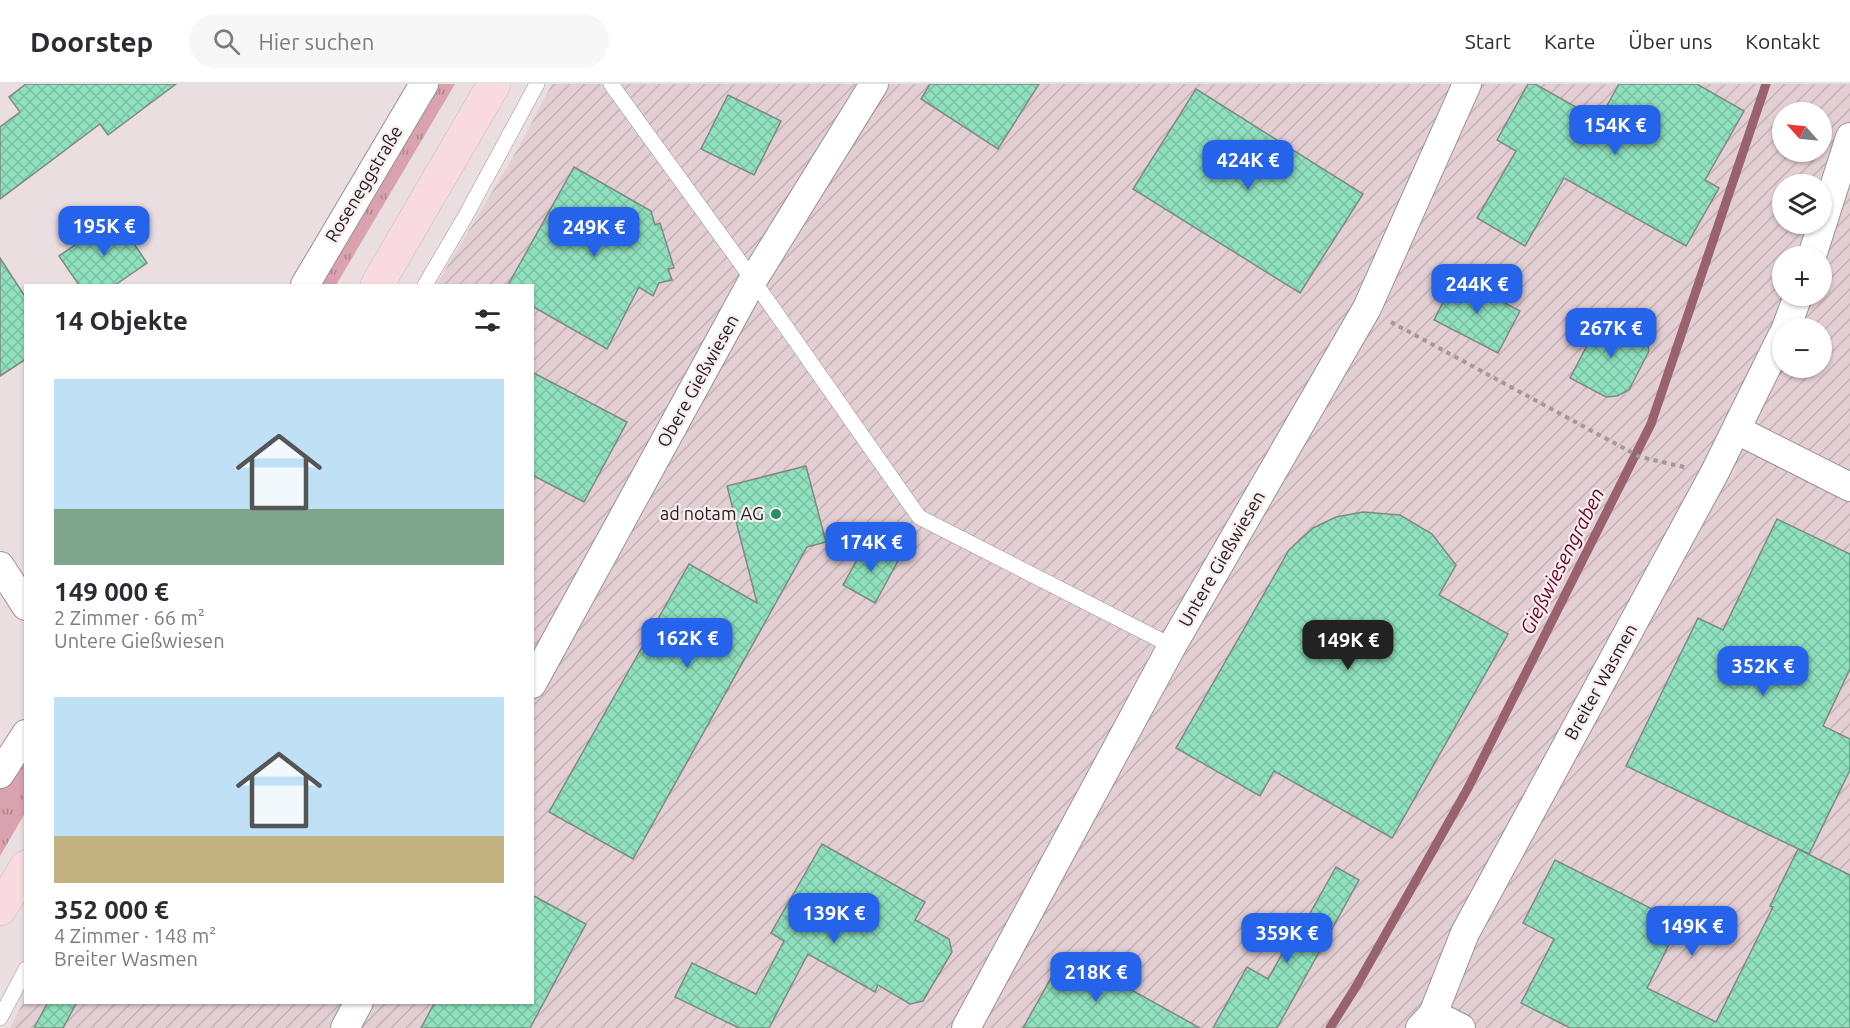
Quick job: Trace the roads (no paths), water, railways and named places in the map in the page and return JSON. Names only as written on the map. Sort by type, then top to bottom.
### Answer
[{"type":"main road","points":[[378,284],[494,84]]},
{"type":"main road","points":[[0,909],[24,870]]},
{"type":"street","name":"Roseneggstraße","points":[[306,284],[424,84]]},
{"type":"street","name":"Obere Gießwiesen","points":[[534,680],[753,280],[874,84]]},
{"type":"street","name":"Untere Gießwiesen","points":[[966,1028],[1172,646],[1367,308],[1467,84]]},
{"type":"street","points":[[1815,246],[1850,138]]},
{"type":"street","name":"Breiter Wasmen","points":[[1427,1021],[1465,933],[1715,472],[1772,357]]},
{"type":"street","points":[[1737,430],[1850,487]]},
{"type":"street","points":[[0,566],[24,603]]},
{"type":"street","points":[[0,774],[24,737]]},
{"type":"street","points":[[345,1028],[358,1004]]},
{"type":"street","points":[[1427,1021],[1461,1028]]},
{"type":"lane","points":[[426,284],[465,217],[537,84]]},
{"type":"lane","points":[[611,84],[753,280],[919,517],[1172,646]]},
{"type":"lane","points":[[0,1018],[24,973]]},
{"type":"waterway","name":"Gießwiesengraben","points":[[1330,1028],[1357,985],[1468,788],[1651,424],[1766,84]]},
{"type":"place","name":"ad notam AG","points":[[776,514]]}]
